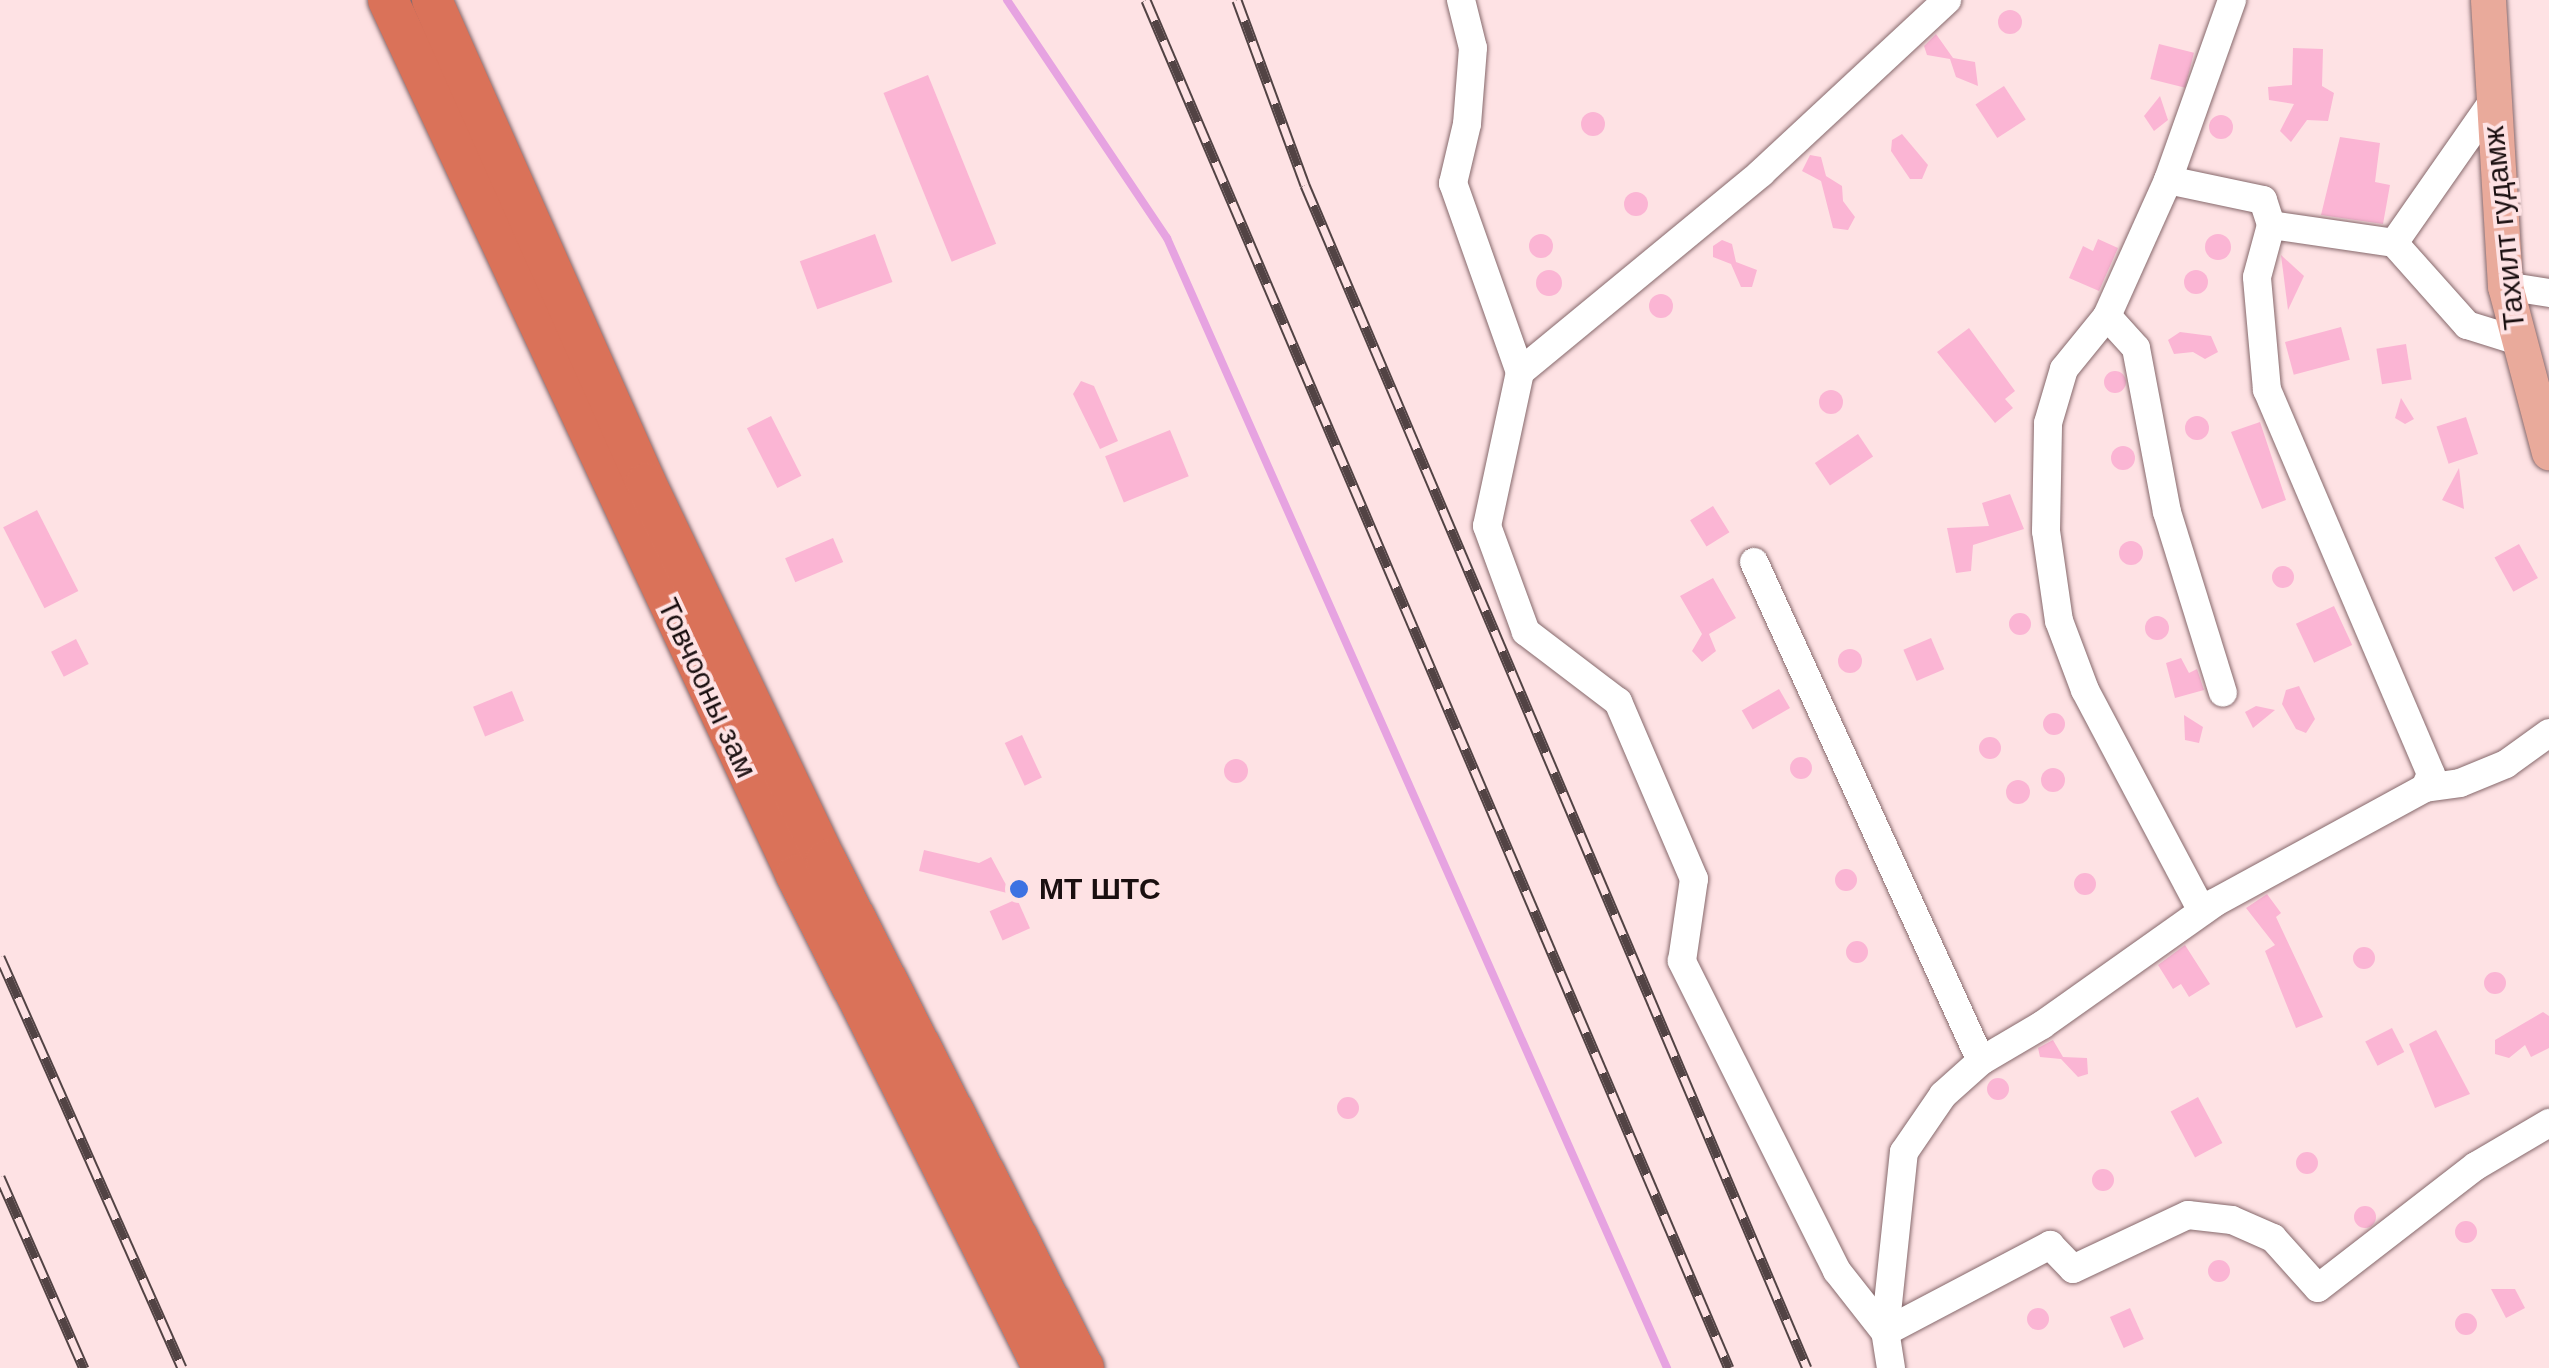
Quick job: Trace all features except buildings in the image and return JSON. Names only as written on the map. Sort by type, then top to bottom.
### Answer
[{"type":"highway","name":"Товчооны зам","points":[[388,0],[796,874],[1043,1368]]},
{"type":"highway","name":"Товчооны зам","points":[[432,0],[646,482],[826,860],[1084,1368]]},
{"type":"main road","name":"Тахилт гудамж","points":[[2488,0],[2491,104],[2505,286],[2515,340],[2549,452]]},
{"type":"street","points":[[1461,0],[1473,48],[1467,124],[1453,182],[1520,372],[1487,526],[1526,632],[1618,702],[1694,880],[1682,961],[1837,1271],[1885,1332]]},
{"type":"street","points":[[1520,372],[1761,173],[1947,0]]},
{"type":"street","points":[[2202,911],[2085,690],[2060,621],[2046,531],[2048,423],[2064,368],[2108,316],[2168,180],[2232,0]]},
{"type":"street","points":[[2394,243],[2491,104]]},
{"type":"street","points":[[2168,180],[2263,200],[2271,226],[2257,277],[2268,390],[2430,761],[2425,788]]},
{"type":"street","points":[[2271,226],[2394,243],[2467,325],[2515,340]]},
{"type":"street","points":[[2505,286],[2549,293]]},
{"type":"street","points":[[2108,316],[2136,348],[2167,512],[2223,693]]},
{"type":"street","points":[[1754,562],[1981,1061]]},
{"type":"street","points":[[1891,1368],[1885,1332],[1904,1152],[1943,1095],[1981,1061],[2042,1026],[2202,911],[2425,788],[2460,784],[2506,764],[2549,733]]},
{"type":"street","points":[[1885,1332],[2050,1245],[2073,1270],[2188,1215],[2232,1220],[2274,1238],[2318,1288],[2476,1166],[2549,1123]]},
{"type":"waterway","points":[[1007,0],[1167,238],[1667,1368]]},
{"type":"railway","points":[[1146,0],[1729,1368]]},
{"type":"railway","points":[[1237,0],[1305,185],[1807,1368]]},
{"type":"railway","points":[[0,957],[182,1368]]},
{"type":"railway","points":[[0,1177],[84,1368]]},
{"type":"place","name":"MT ШТС","points":[[1019,889]]}]
